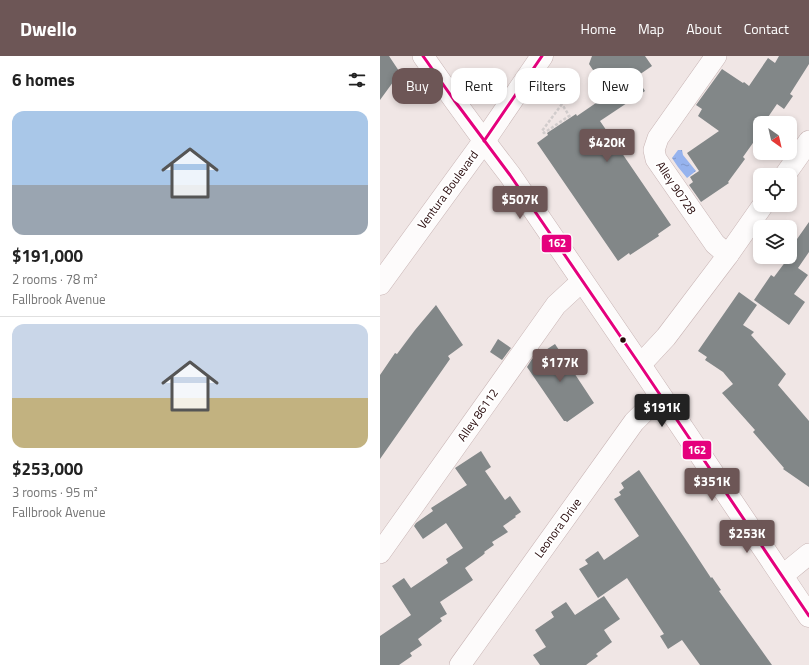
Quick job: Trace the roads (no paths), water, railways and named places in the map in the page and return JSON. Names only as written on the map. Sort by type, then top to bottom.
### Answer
[{"type":"main road","name":"Ventura Boulevard","points":[[380,284],[484,141],[542,56]]},
{"type":"main road","points":[[484,141],[510,175],[809,616]]},
{"type":"street","points":[[423,56],[484,141]]},
{"type":"street","name":"Alley 90728","points":[[716,56],[658,138],[654,150],[656,159],[714,244],[728,256]]},
{"type":"street","points":[[790,168],[809,141]]},
{"type":"street","points":[[640,365],[666,337],[728,256],[759,212]]},
{"type":"street","name":"Alley 86112","points":[[380,553],[556,305],[582,281]]},
{"type":"street","name":"Leonora Drive","points":[[460,665],[634,422],[660,396]]},
{"type":"street","points":[[782,576],[809,554]]},
{"type":"water","points":[[678,150],[682,150],[683,155],[696,171],[687,178],[672,158]]}]
